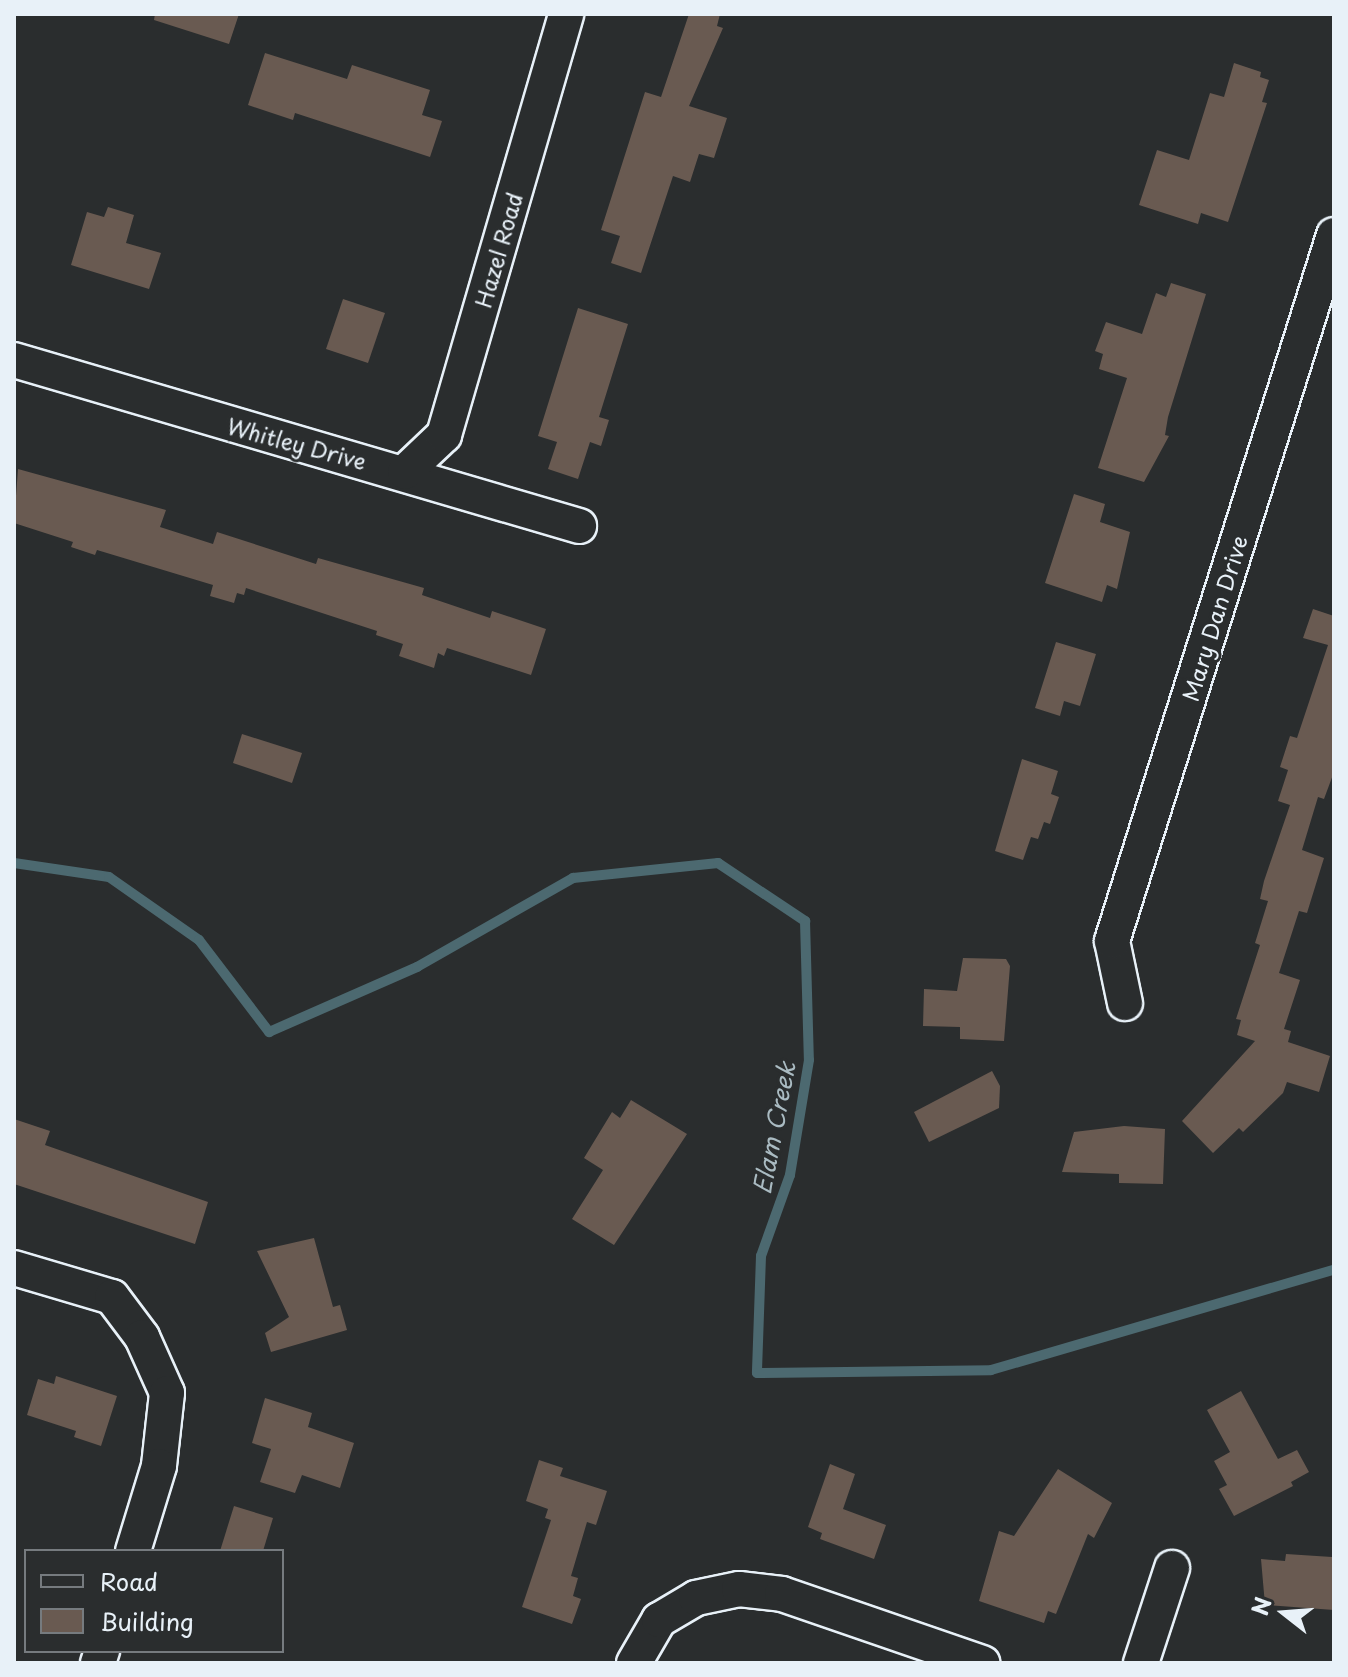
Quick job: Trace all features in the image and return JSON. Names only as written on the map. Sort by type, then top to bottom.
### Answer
[{"type":"street","name":"Hazel Road","points":[[405,472],[444,435],[566,14]]},
{"type":"street","name":"Mary Dan Drive","points":[[1125,1003],[1112,941],[1334,235]]},
{"type":"street","name":"Whitley Drive","points":[[14,360],[405,472],[579,526]]},
{"type":"street","points":[[14,1268],[112,1297],[142,1337],[167,1393],[159,1466],[134,1549]]},
{"type":"street","points":[[1141,1663],[1172,1568]]},
{"type":"street","points":[[634,1663],[659,1620],[696,1598],[739,1589],[782,1594],[982,1663]]},
{"type":"building","points":[[155,14],[239,14],[229,44],[154,20]]},
{"type":"building","points":[[689,14],[720,14],[717,26],[723,28],[689,106],[727,118],[714,158],[699,154],[690,182],[673,176],[641,273],[611,263],[620,236],[601,230],[645,92],[661,97]]},
{"type":"building","points":[[265,53],[347,79],[352,65],[430,90],[422,115],[442,121],[430,157],[295,113],[293,120],[248,105]]},
{"type":"building","points":[[1234,63],[1261,72],[1260,77],[1269,80],[1262,102],[1267,103],[1228,222],[1201,213],[1198,224],[1139,205],[1157,150],[1189,160],[1210,93],[1224,97]]},
{"type":"building","points":[[108,207],[134,215],[126,243],[161,253],[149,289],[71,265],[87,212],[104,217]]},
{"type":"building","points":[[1171,283],[1206,294],[1168,417],[1165,435],[1169,436],[1144,482],[1098,468],[1127,378],[1099,369],[1103,354],[1095,351],[1106,322],[1142,334],[1156,293],[1166,297]]},
{"type":"building","points":[[343,299],[385,313],[368,363],[326,349]]},
{"type":"building","points":[[578,308],[628,324],[599,417],[609,420],[601,446],[590,442],[578,479],[548,469],[557,442],[538,436]]},
{"type":"building","points":[[18,469],[166,510],[160,527],[213,544],[217,532],[316,564],[318,558],[424,588],[422,595],[490,618],[492,611],[546,629],[531,675],[447,648],[444,656],[438,653],[434,668],[399,656],[403,644],[376,635],[377,631],[246,588],[244,595],[237,593],[234,603],[210,596],[213,585],[97,550],[95,555],[71,547],[73,542],[14,523]]},
{"type":"building","points":[[1074,494],[1105,504],[1100,522],[1130,532],[1117,589],[1107,585],[1102,602],[1045,583]]},
{"type":"building","points":[[1313,609],[1334,616],[1334,772],[1324,799],[1318,797],[1302,850],[1324,858],[1307,913],[1299,911],[1279,973],[1300,980],[1284,1029],[1291,1031],[1288,1042],[1330,1056],[1319,1092],[1287,1082],[1283,1093],[1243,1132],[1239,1128],[1213,1153],[1182,1121],[1255,1041],[1237,1035],[1241,1020],[1236,1019],[1260,945],[1255,943],[1268,901],[1260,899],[1264,881],[1290,805],[1278,801],[1288,770],[1280,767],[1290,736],[1297,738],[1328,645],[1303,638]]},
{"type":"building","points":[[1056,642],[1096,654],[1080,706],[1064,701],[1060,716],[1035,708]]},
{"type":"building","points":[[242,734],[302,753],[292,783],[233,763]]},
{"type":"building","points":[[1022,759],[1058,771],[1051,794],[1059,797],[1050,824],[1044,822],[1038,839],[1031,837],[1023,860],[995,851]]},
{"type":"building","points":[[963,958],[1006,959],[1010,966],[1004,1041],[960,1039],[960,1027],[923,1026],[924,989],[957,991]]},
{"type":"building","points":[[992,1071],[1000,1086],[999,1108],[929,1142],[914,1112]]},
{"type":"building","points":[[631,1100],[687,1134],[614,1245],[572,1219],[603,1170],[584,1158],[612,1112],[620,1118]]},
{"type":"building","points":[[14,1119],[50,1131],[45,1145],[208,1202],[195,1244],[14,1184]]},
{"type":"building","points":[[1124,1126],[1165,1129],[1163,1184],[1119,1183],[1119,1174],[1062,1172],[1074,1132]]},
{"type":"building","points":[[314,1238],[333,1307],[340,1305],[347,1330],[271,1352],[265,1333],[289,1317],[257,1251]]},
{"type":"building","points":[[56,1376],[117,1396],[101,1446],[74,1437],[76,1431],[27,1415],[38,1379],[54,1384]]},
{"type":"building","points":[[1241,1391],[1278,1459],[1297,1450],[1309,1472],[1291,1482],[1293,1486],[1234,1516],[1219,1489],[1227,1485],[1214,1461],[1230,1452],[1207,1410]]},
{"type":"building","points":[[265,1398],[312,1413],[308,1427],[354,1443],[340,1488],[302,1475],[295,1493],[260,1482],[271,1449],[252,1443]]},
{"type":"building","points":[[539,1460],[563,1468],[560,1476],[607,1491],[596,1525],[587,1522],[571,1576],[578,1578],[573,1596],[581,1599],[572,1624],[522,1607],[551,1520],[545,1518],[548,1509],[526,1501]]},
{"type":"building","points":[[830,1464],[855,1474],[843,1509],[886,1525],[874,1559],[820,1539],[822,1533],[808,1527]]},
{"type":"building","points":[[1058,1469],[1112,1503],[1094,1538],[1088,1534],[1056,1614],[1048,1611],[1044,1623],[979,1601],[999,1531],[1014,1536]]},
{"type":"building","points":[[234,1506],[273,1518],[264,1549],[221,1549]]},
{"type":"building","points":[[1286,1554],[1332,1557],[1334,1610],[1265,1605],[1261,1559],[1285,1561]]},
{"type":"waterway","name":"Elam Creek","points":[[14,863],[109,877],[199,940],[269,1032],[417,967],[573,878],[718,863],[805,921],[809,1060],[790,1175],[761,1256],[757,1373],[991,1370],[1334,1270]]}]
